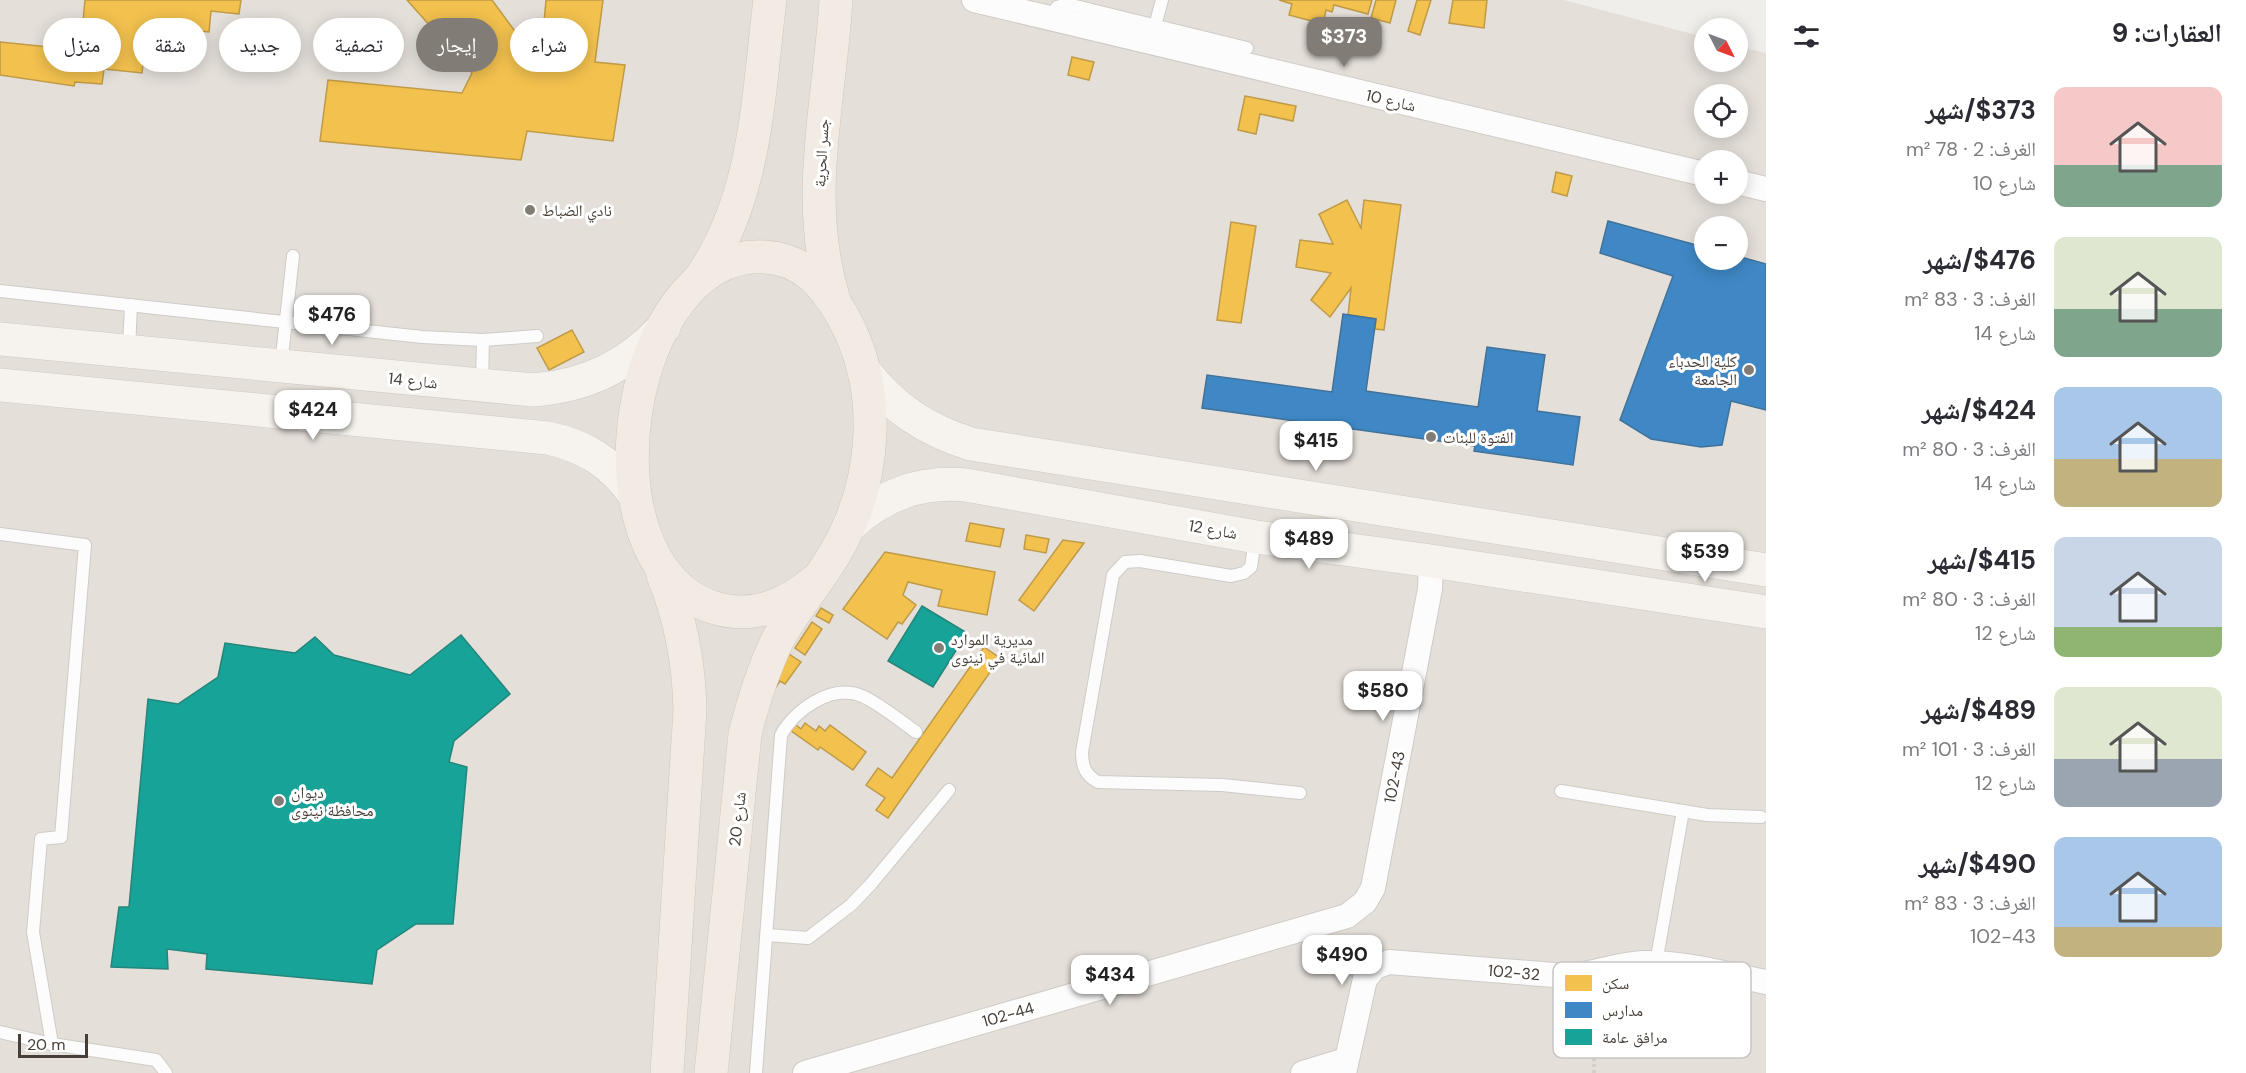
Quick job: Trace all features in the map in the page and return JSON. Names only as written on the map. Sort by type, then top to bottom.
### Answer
[{"type":"main road","points":[[667,1073],[690,710],[686,652],[672,597],[650,548],[634,494],[631,457],[633,422],[640,387],[664,327],[680,302],[713,261],[734,219],[747,174],[770,0]]},
{"type":"main road","name":"جسر الحرية","points":[[836,0],[823,106],[819,187],[821,235],[836,304]]},
{"type":"main road","points":[[661,570],[685,594],[699,603],[723,611],[748,612],[773,608],[795,597],[815,581],[833,556],[849,526],[868,466],[869,402],[864,371],[852,336],[825,287],[811,273],[793,263],[774,257],[754,256],[734,260],[716,268],[699,280]]},
{"type":"main road","name":"شارع 20","points":[[711,1073],[745,735],[764,670],[778,639],[815,581]]},
{"type":"street","name":"شارع 10","points":[[974,0],[1694,172]]},
{"type":"street","points":[[1748,185],[1766,189]]},
{"type":"street","name":"شارع 14","points":[[0,339],[482,387],[533,390],[582,382],[627,361],[664,327]]},
{"type":"street","points":[[864,371],[893,404],[910,418],[929,429],[971,444],[1766,570]]},
{"type":"street","points":[[0,385],[548,438],[565,441],[597,456],[624,479],[634,494]]},
{"type":"street","name":"شارع 12","points":[[849,526],[877,503],[894,495],[929,484],[947,483],[1256,537],[1766,612]]},
{"type":"street","name":"102-43","points":[[1373,888],[1430,589],[1431,561]]},
{"type":"street","points":[[1728,606],[1733,565]]},
{"type":"street","name":"102-44","points":[[805,1073],[1347,916],[1365,902],[1373,888]]},
{"type":"street","name":"102-32","points":[[1345,1066],[1365,979],[1375,968],[1389,962],[1404,962],[1553,975]]},
{"type":"street","name":"102-32","points":[[1751,979],[1766,982]]},
{"type":"street","points":[[1303,1073],[1345,1066]]},
{"type":"lane","points":[[1155,26],[1162,0]]},
{"type":"lane","points":[[1050,19],[1057,7],[1067,4],[1247,48]]},
{"type":"lane","points":[[281,366],[293,256]]},
{"type":"lane","points":[[0,291],[422,337],[483,340],[537,336]]},
{"type":"lane","points":[[129,352],[130,305]]},
{"type":"lane","points":[[482,387],[483,340]]},
{"type":"lane","points":[[0,534],[85,545],[60,837],[41,839],[33,932],[52,1044]]},
{"type":"lane","points":[[1256,537],[1251,567],[1244,573],[1231,576],[1140,561],[1125,562],[1113,575],[1082,752],[1083,767],[1091,778],[1098,782],[1222,786],[1300,793]]},
{"type":"lane","points":[[756,1073],[781,735],[789,720],[805,707],[826,697],[847,693],[861,695],[916,732]]},
{"type":"lane","points":[[767,935],[808,938],[851,905],[949,790]]},
{"type":"lane","points":[[1562,791],[1707,815],[1761,817]]},
{"type":"lane","points":[[1656,962],[1683,811]]},
{"type":"lane","points":[[0,1032],[52,1044],[156,1060],[166,1073]]},
{"type":"shaded area","points":[[0,0],[1564,0],[1694,34],[1694,72],[1748,72],[1748,49],[1766,53],[1766,1073],[0,1073]]},
{"type":"building: سكن","points":[[85,0],[241,0],[239,14],[211,11],[209,32],[207,32],[207,18],[133,18],[133,72],[142,73],[121,71],[121,18],[83,18]]},
{"type":"building: سكن","points":[[407,0],[492,0],[510,24],[510,72],[588,72],[588,18],[544,18],[546,0],[603,0],[595,62],[625,65],[613,141],[527,131],[521,160],[320,141],[328,80],[462,93],[471,72],[498,72],[498,18],[423,18]]},
{"type":"building: سكن","points":[[1279,0],[1372,0],[1368,14],[1334,5],[1332,12],[1326,10],[1323,24],[1289,15],[1292,4]]},
{"type":"building: سكن","points":[[1376,0],[1396,0],[1390,23],[1371,18]]},
{"type":"building: سكن","points":[[1417,0],[1431,0],[1420,35],[1408,31]]},
{"type":"building: سكن","points":[[1453,0],[1487,0],[1484,28],[1449,23]]},
{"type":"building: سكن","points":[[0,42],[43,46],[43,72],[104,72],[102,84],[75,82],[74,86],[0,75]]},
{"type":"building: سكن","points":[[1072,57],[1094,62],[1089,80],[1068,75]]},
{"type":"building: سكن","points":[[1245,96],[1296,106],[1293,121],[1260,114],[1256,134],[1238,130]]},
{"type":"building: سكن","points":[[1556,172],[1572,176],[1567,196],[1552,192]]},
{"type":"building: سكن","points":[[1347,200],[1361,228],[1364,200],[1401,205],[1384,330],[1375,329],[1376,319],[1348,315],[1351,288],[1330,317],[1311,300],[1331,273],[1296,267],[1300,240],[1333,244],[1319,214]]},
{"type":"building: سكن","points":[[1231,222],[1256,226],[1241,323],[1217,320]]},
{"type":"building: سكن","points":[[572,330],[584,352],[549,370],[537,348]]},
{"type":"building: سكن","points":[[970,523],[1004,529],[1000,547],[966,541]]},
{"type":"building: سكن","points":[[1026,535],[1049,539],[1046,553],[1024,549]]},
{"type":"building: سكن","points":[[1063,540],[1084,543],[1034,611],[1019,600]]},
{"type":"building: سكن","points":[[885,552],[995,572],[987,615],[938,606],[942,590],[908,582],[903,595],[916,605],[902,624],[898,622],[887,639],[843,609]]},
{"type":"building: سكن","points":[[821,608],[833,615],[829,623],[816,616]]},
{"type":"building: سكن","points":[[812,622],[822,629],[805,655],[795,648]]},
{"type":"building: سكن","points":[[984,647],[1000,658],[888,818],[876,810],[885,798],[866,785],[878,768],[892,778]]},
{"type":"building: سكن","points":[[789,654],[801,662],[785,684],[780,681],[776,687],[769,682]]},
{"type":"building: سكن","points":[[805,723],[816,731],[819,726],[825,731],[830,725],[866,752],[853,770],[820,747],[818,750],[790,730],[795,724],[801,729]]},
{"type":"building: مدارس","points":[[1608,221],[1694,244],[1694,270],[1748,270],[1748,259],[1766,264],[1766,410],[1731,401],[1722,445],[1701,447],[1651,439],[1620,420],[1673,276],[1600,253]]},
{"type":"building: مدارس","points":[[1343,314],[1376,319],[1366,391],[1478,407],[1487,347],[1545,355],[1537,411],[1580,417],[1573,465],[1474,451],[1475,446],[1202,408],[1207,375],[1332,392]]},
{"type":"building: مرافق عامة","points":[[922,606],[967,633],[933,687],[888,661]]},
{"type":"building: مرافق عامة","points":[[461,635],[510,694],[454,741],[449,762],[467,767],[453,924],[416,924],[377,950],[372,984],[206,969],[207,954],[167,949],[168,969],[111,967],[119,907],[129,907],[148,699],[178,704],[218,677],[225,643],[295,653],[315,637],[334,655],[410,675]]},
{"type":"place","name":"نادي الضباط","points":[[530,210]]},
{"type":"place","name":"كلية الحدباء الجامعة","points":[[1749,370]]},
{"type":"place","name":"الفتوة للبنات","points":[[1431,437]]},
{"type":"place","name":"مديرية الموارد المائية في نينوى","points":[[939,648]]},
{"type":"place","name":"ديوان محافظة نينوى","points":[[279,801]]}]
